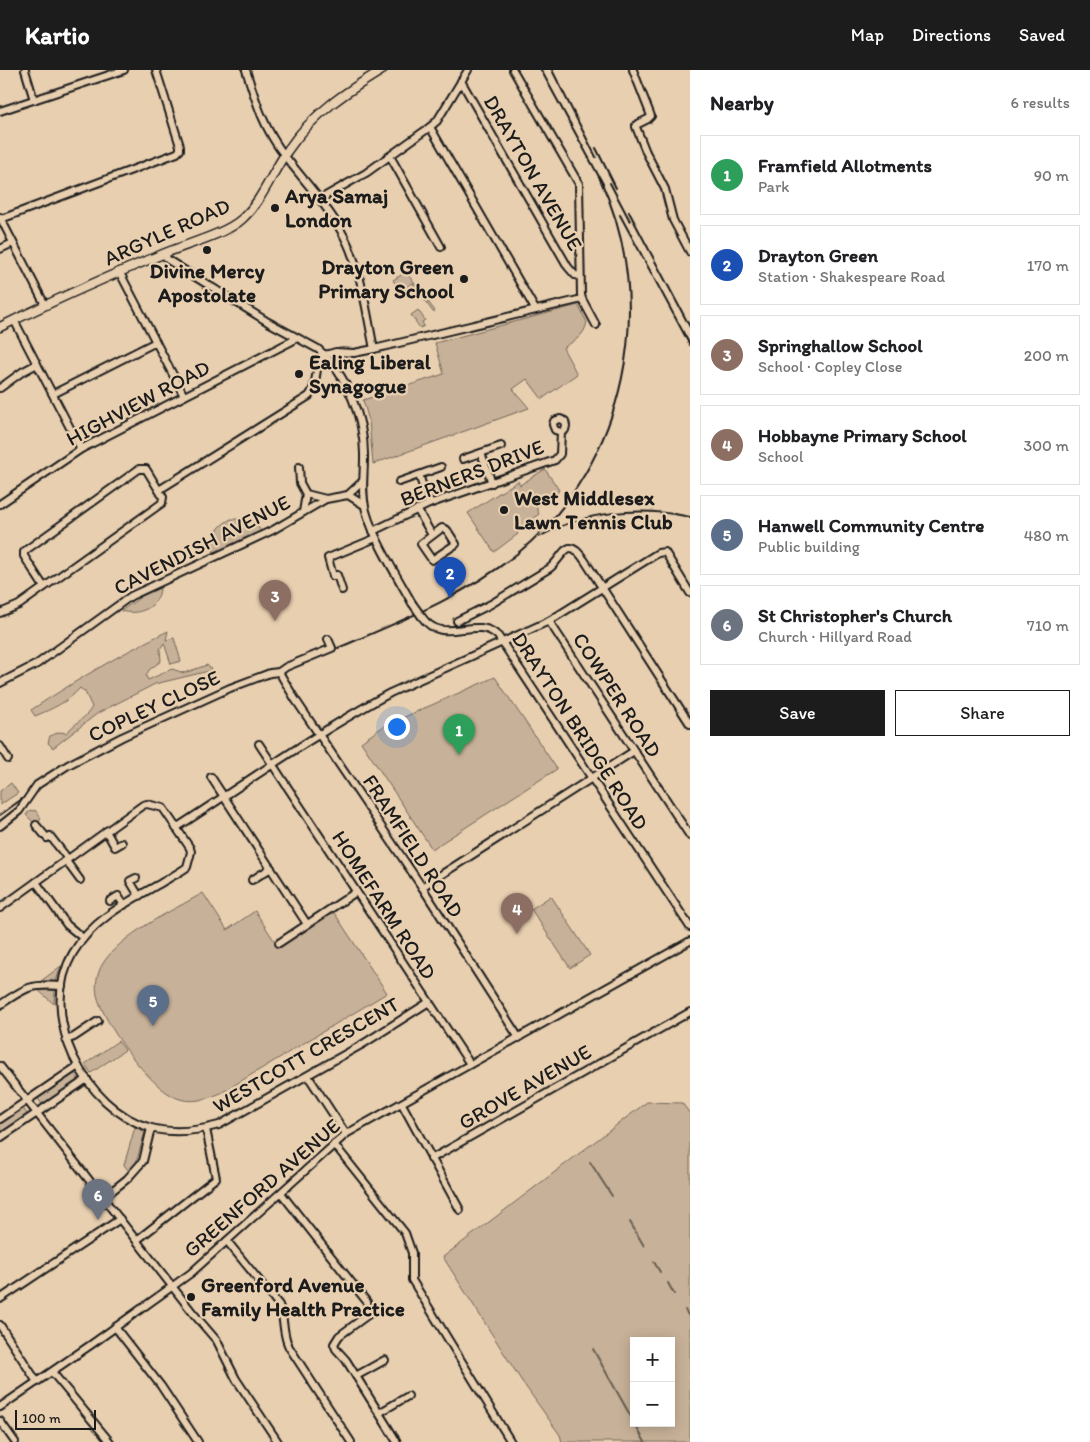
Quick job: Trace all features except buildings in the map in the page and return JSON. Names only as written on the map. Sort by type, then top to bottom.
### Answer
[{"type":"main road","name":"ARGYLE ROAD","points":[[0,327],[46,305],[221,231],[242,220],[263,192],[284,155],[300,133],[334,101],[382,70]]},
{"type":"street","points":[[25,70],[34,100]]},
{"type":"street","points":[[0,111],[103,73],[124,70]]},
{"type":"street","points":[[46,305],[0,218],[177,153],[180,150],[180,146],[156,70]]},
{"type":"street","points":[[246,70],[261,118],[284,155],[320,199],[341,230],[355,261],[374,349]]},
{"type":"street","points":[[320,199],[366,173],[437,121],[468,70]]},
{"type":"street","points":[[513,70],[578,184],[582,299],[596,325]]},
{"type":"street","points":[[633,70],[650,116],[636,125],[646,152],[665,189],[673,220],[690,252]]},
{"type":"street","name":"DRAYTON AVENUE","points":[[461,81],[568,267],[575,275],[580,276]]},
{"type":"street","points":[[430,127],[535,309]]},
{"type":"street","points":[[390,156],[441,247]]},
{"type":"street","points":[[0,249],[13,243]]},
{"type":"street","points":[[164,254],[168,260],[324,354]]},
{"type":"street","points":[[120,273],[184,396]]},
{"type":"street","points":[[159,490],[309,396],[314,388],[319,360],[324,354],[336,352],[354,353],[374,349],[582,299]]},
{"type":"street","points":[[14,320],[81,448]]},
{"type":"street","name":"HIGHVIEW ROAD","points":[[0,504],[81,448],[292,341],[295,337]]},
{"type":"street","points":[[53,394],[156,342]]},
{"type":"street","name":"DRAYTON BRIDGE ROAD","points":[[324,354],[357,409],[361,424],[364,456],[362,482],[364,505],[376,538],[412,603],[430,625],[445,631],[476,627],[485,628],[496,634],[503,642],[690,927]]},
{"type":"street","points":[[0,388],[37,364]]},
{"type":"street","name":"BERNERS DRIVE","points":[[373,531],[429,504],[558,458],[560,454],[561,432]]},
{"type":"street","points":[[463,459],[500,446]]},
{"type":"street","points":[[481,453],[492,483]]},
{"type":"street","points":[[399,482],[441,467]]},
{"type":"street","points":[[299,468],[300,483],[306,494],[303,512]]},
{"type":"street","points":[[0,613],[19,605],[162,503],[163,497],[146,470],[139,469],[24,552],[24,556],[44,587]]},
{"type":"street","points":[[418,475],[429,504]]},
{"type":"street","points":[[362,482],[348,495],[364,505]]},
{"type":"street","points":[[306,494],[326,499]]},
{"type":"street","name":"CAVENDISH AVENUE","points":[[0,683],[37,664],[132,596],[273,530],[326,499],[348,495]]},
{"type":"street","points":[[417,509],[432,535]]},
{"type":"street","points":[[445,528],[456,544],[432,560],[421,544],[432,535],[445,528]]},
{"type":"street","points":[[342,590],[337,575],[333,576],[328,558],[376,538]]},
{"type":"street","points":[[457,622],[491,604],[550,568],[563,551],[568,548],[574,548],[578,550],[690,724]]},
{"type":"street","points":[[176,828],[272,764],[390,693],[550,621],[658,553],[665,552],[690,593]]},
{"type":"street","name":"COWPER ROAD","points":[[550,621],[690,836]]},
{"type":"street","name":"COPLEY CLOSE","points":[[0,826],[19,811],[37,785],[68,765],[122,737],[230,688],[270,673],[279,672],[286,667],[332,648],[328,639]]},
{"type":"street","name":"FRAMFIELD ROAD","points":[[279,672],[422,887],[519,1038]]},
{"type":"street","name":"HOMEFARM ROAD","points":[[259,744],[470,1064]]},
{"type":"street","points":[[1,751],[8,759]]},
{"type":"street","points":[[422,887],[634,751]]},
{"type":"street","points":[[211,777],[308,924]]},
{"type":"street","name":"WESTCOTT CRESCENT","points":[[0,908],[106,831],[147,804],[163,808],[191,852],[187,867],[100,921],[83,938],[69,961],[62,986],[60,1009],[66,1040],[78,1066],[87,1079],[102,1097],[118,1111],[133,1121],[151,1128],[183,1131],[206,1129],[232,1119],[363,1044],[429,1002]]},
{"type":"street","points":[[36,825],[47,838],[50,836],[80,880]]},
{"type":"street","points":[[106,831],[115,847],[122,843]]},
{"type":"street","points":[[252,880],[271,868]]},
{"type":"street","points":[[136,878],[130,881],[139,896]]},
{"type":"street","points":[[36,882],[67,925],[83,938]]},
{"type":"street","points":[[279,943],[356,892]]},
{"type":"street","points":[[110,901],[118,896],[124,905]]},
{"type":"street","name":"GREENFORD AVENUE","points":[[0,1407],[173,1286],[346,1134],[690,941]]},
{"type":"street","points":[[0,1005],[32,986],[62,986]]},
{"type":"street","name":"GROVE AVENUE","points":[[431,1159],[690,1012]]},
{"type":"street","points":[[66,1040],[74,1037],[98,1021]]},
{"type":"street","points":[[0,1066],[217,1341],[236,1379],[278,1442]]},
{"type":"street","points":[[0,1118],[78,1066]]},
{"type":"street","points":[[308,1076],[346,1134]]},
{"type":"street","points":[[0,1138],[87,1079]]},
{"type":"street","points":[[402,1104],[460,1210]]},
{"type":"street","points":[[103,1198],[127,1179],[143,1161],[151,1128]]},
{"type":"street","points":[[136,1240],[216,1178],[206,1129]]},
{"type":"street","points":[[334,1144],[405,1233],[412,1253],[412,1280],[511,1442]]},
{"type":"street","points":[[281,1193],[367,1302],[369,1314],[338,1336],[334,1344],[397,1442]]},
{"type":"street","points":[[0,1299],[120,1219]]},
{"type":"street","points":[[227,1240],[279,1305],[283,1315],[287,1343],[351,1442]]},
{"type":"street","points":[[0,1325],[37,1382]]},
{"type":"street","points":[[115,1327],[161,1386],[198,1442]]},
{"type":"street","points":[[356,1376],[385,1360]]},
{"type":"street","points":[[52,1372],[110,1442]]},
{"type":"street","points":[[379,1413],[408,1396]]},
{"type":"street","points":[[0,1421],[15,1442]]},
{"type":"shaded area","points":[[406,272],[435,311],[433,312],[412,283],[403,290],[406,295],[400,298],[403,296],[393,280]]},
{"type":"shaded area","points":[[578,305],[587,322],[586,327],[578,338],[563,348],[577,374],[542,399],[527,379],[513,389],[529,408],[373,464],[369,421],[363,400],[444,374],[435,343]]},
{"type":"shaded area","points":[[418,310],[425,320],[422,322],[424,326],[420,328],[411,315]]},
{"type":"shaded area","name":"West Middlesex Lawn Tennis Club","points":[[545,469],[559,490],[536,507],[539,514],[516,530],[518,534],[494,552],[468,513],[518,481],[520,485]]},
{"type":"shaded area","points":[[231,519],[252,522],[261,531],[214,553],[213,542],[218,529]]},
{"type":"shaded area","points":[[160,588],[156,601],[146,609],[134,612],[121,611],[142,596]]},
{"type":"shaded area","points":[[168,631],[166,640],[174,638],[181,661],[171,664],[164,643],[160,649],[161,661],[149,670],[146,676],[148,680],[172,669],[184,673],[207,665],[211,669],[155,684],[98,713],[53,748],[48,743],[50,736],[60,732],[66,733],[90,711],[92,707],[85,692],[80,688],[54,708],[35,716],[31,710],[98,668]]},
{"type":"shaded area","points":[[495,677],[557,769],[432,849],[361,742],[384,726]]},
{"type":"shaded area","points":[[11,783],[18,793],[0,805],[0,791]]},
{"type":"shaded area","points":[[30,810],[35,810],[41,818],[39,822],[33,822],[26,815]]},
{"type":"shaded area","points":[[203,893],[227,930],[255,911],[279,948],[333,911],[387,993],[221,1093],[199,1100],[188,1101],[177,1098],[154,1082],[129,1053],[108,1022],[97,995],[96,983],[102,965],[121,943],[148,924]]},
{"type":"shaded area","points":[[551,896],[590,955],[570,968],[531,909]]},
{"type":"shaded area","points":[[61,966],[56,981],[41,981]]},
{"type":"shaded area","points":[[38,990],[55,990],[54,1004]]},
{"type":"shaded area","points":[[118,1041],[125,1050],[91,1073],[85,1064]]},
{"type":"shaded area","points":[[74,1072],[80,1081],[43,1106],[37,1097]]},
{"type":"shaded area","points":[[647,1102],[682,1103],[690,1114],[690,1442],[562,1442],[560,1435],[521,1380],[443,1257]]},
{"type":"shaded area","points":[[22,1107],[28,1115],[0,1134],[0,1122]]},
{"type":"shaded area","points":[[135,1127],[145,1132],[136,1163],[129,1171],[124,1165]]},
{"type":"waterway","points":[[590,1162],[612,1196]]},
{"type":"waterway","points":[[630,1222],[644,1246]]},
{"type":"waterway","points":[[654,1262],[660,1272]]},
{"type":"waterway","points":[[668,1283],[674,1294]]},
{"type":"waterway","points":[[685,1310],[690,1318]]},
{"type":"waterway","points":[[593,1349],[630,1415]]},
{"type":"waterway","points":[[636,1427],[645,1442]]},
{"type":"railway","points":[[541,70],[603,184]]},
{"type":"railway","points":[[552,70],[596,157]]},
{"type":"railway","points":[[596,148],[616,188]]},
{"type":"railway","points":[[338,648],[432,606],[498,568],[518,553],[555,517],[585,475],[607,429],[622,380],[628,329],[627,278],[618,227],[600,179]]},
{"type":"railway","points":[[610,183],[630,221]]},
{"type":"railway","points":[[629,212],[690,327]]},
{"type":"railway","points":[[620,215],[690,345]]},
{"type":"railway","points":[[539,537],[575,521],[613,513],[651,512],[690,517]]},
{"type":"railway","points":[[0,815],[22,799]]},
{"type":"place","name":"Arya Samaj London","points":[[275,208]]},
{"type":"place","name":"Divine Mercy Apostolate","points":[[207,250]]},
{"type":"place","name":"Drayton Green Primary School","points":[[464,279]]},
{"type":"place","name":"Ealing Liberal Synagogue","points":[[299,374]]},
{"type":"place","name":"West Middlesex Lawn Tennis Club","points":[[504,510]]},
{"type":"place","name":"Drayton Green","points":[[450,598]]},
{"type":"place","name":"Springhallow School","points":[[275,621]]},
{"type":"place","name":"Framfield Allotments","points":[[459,755]]},
{"type":"place","name":"Hobbayne Primary School","points":[[517,934]]},
{"type":"place","name":"Hanwell Community Centre","points":[[153,1026]]},
{"type":"place","name":"St Christopher's Church","points":[[98,1220]]},
{"type":"place","name":"Greenford Avenue Family Health Practice","points":[[191,1297]]}]
